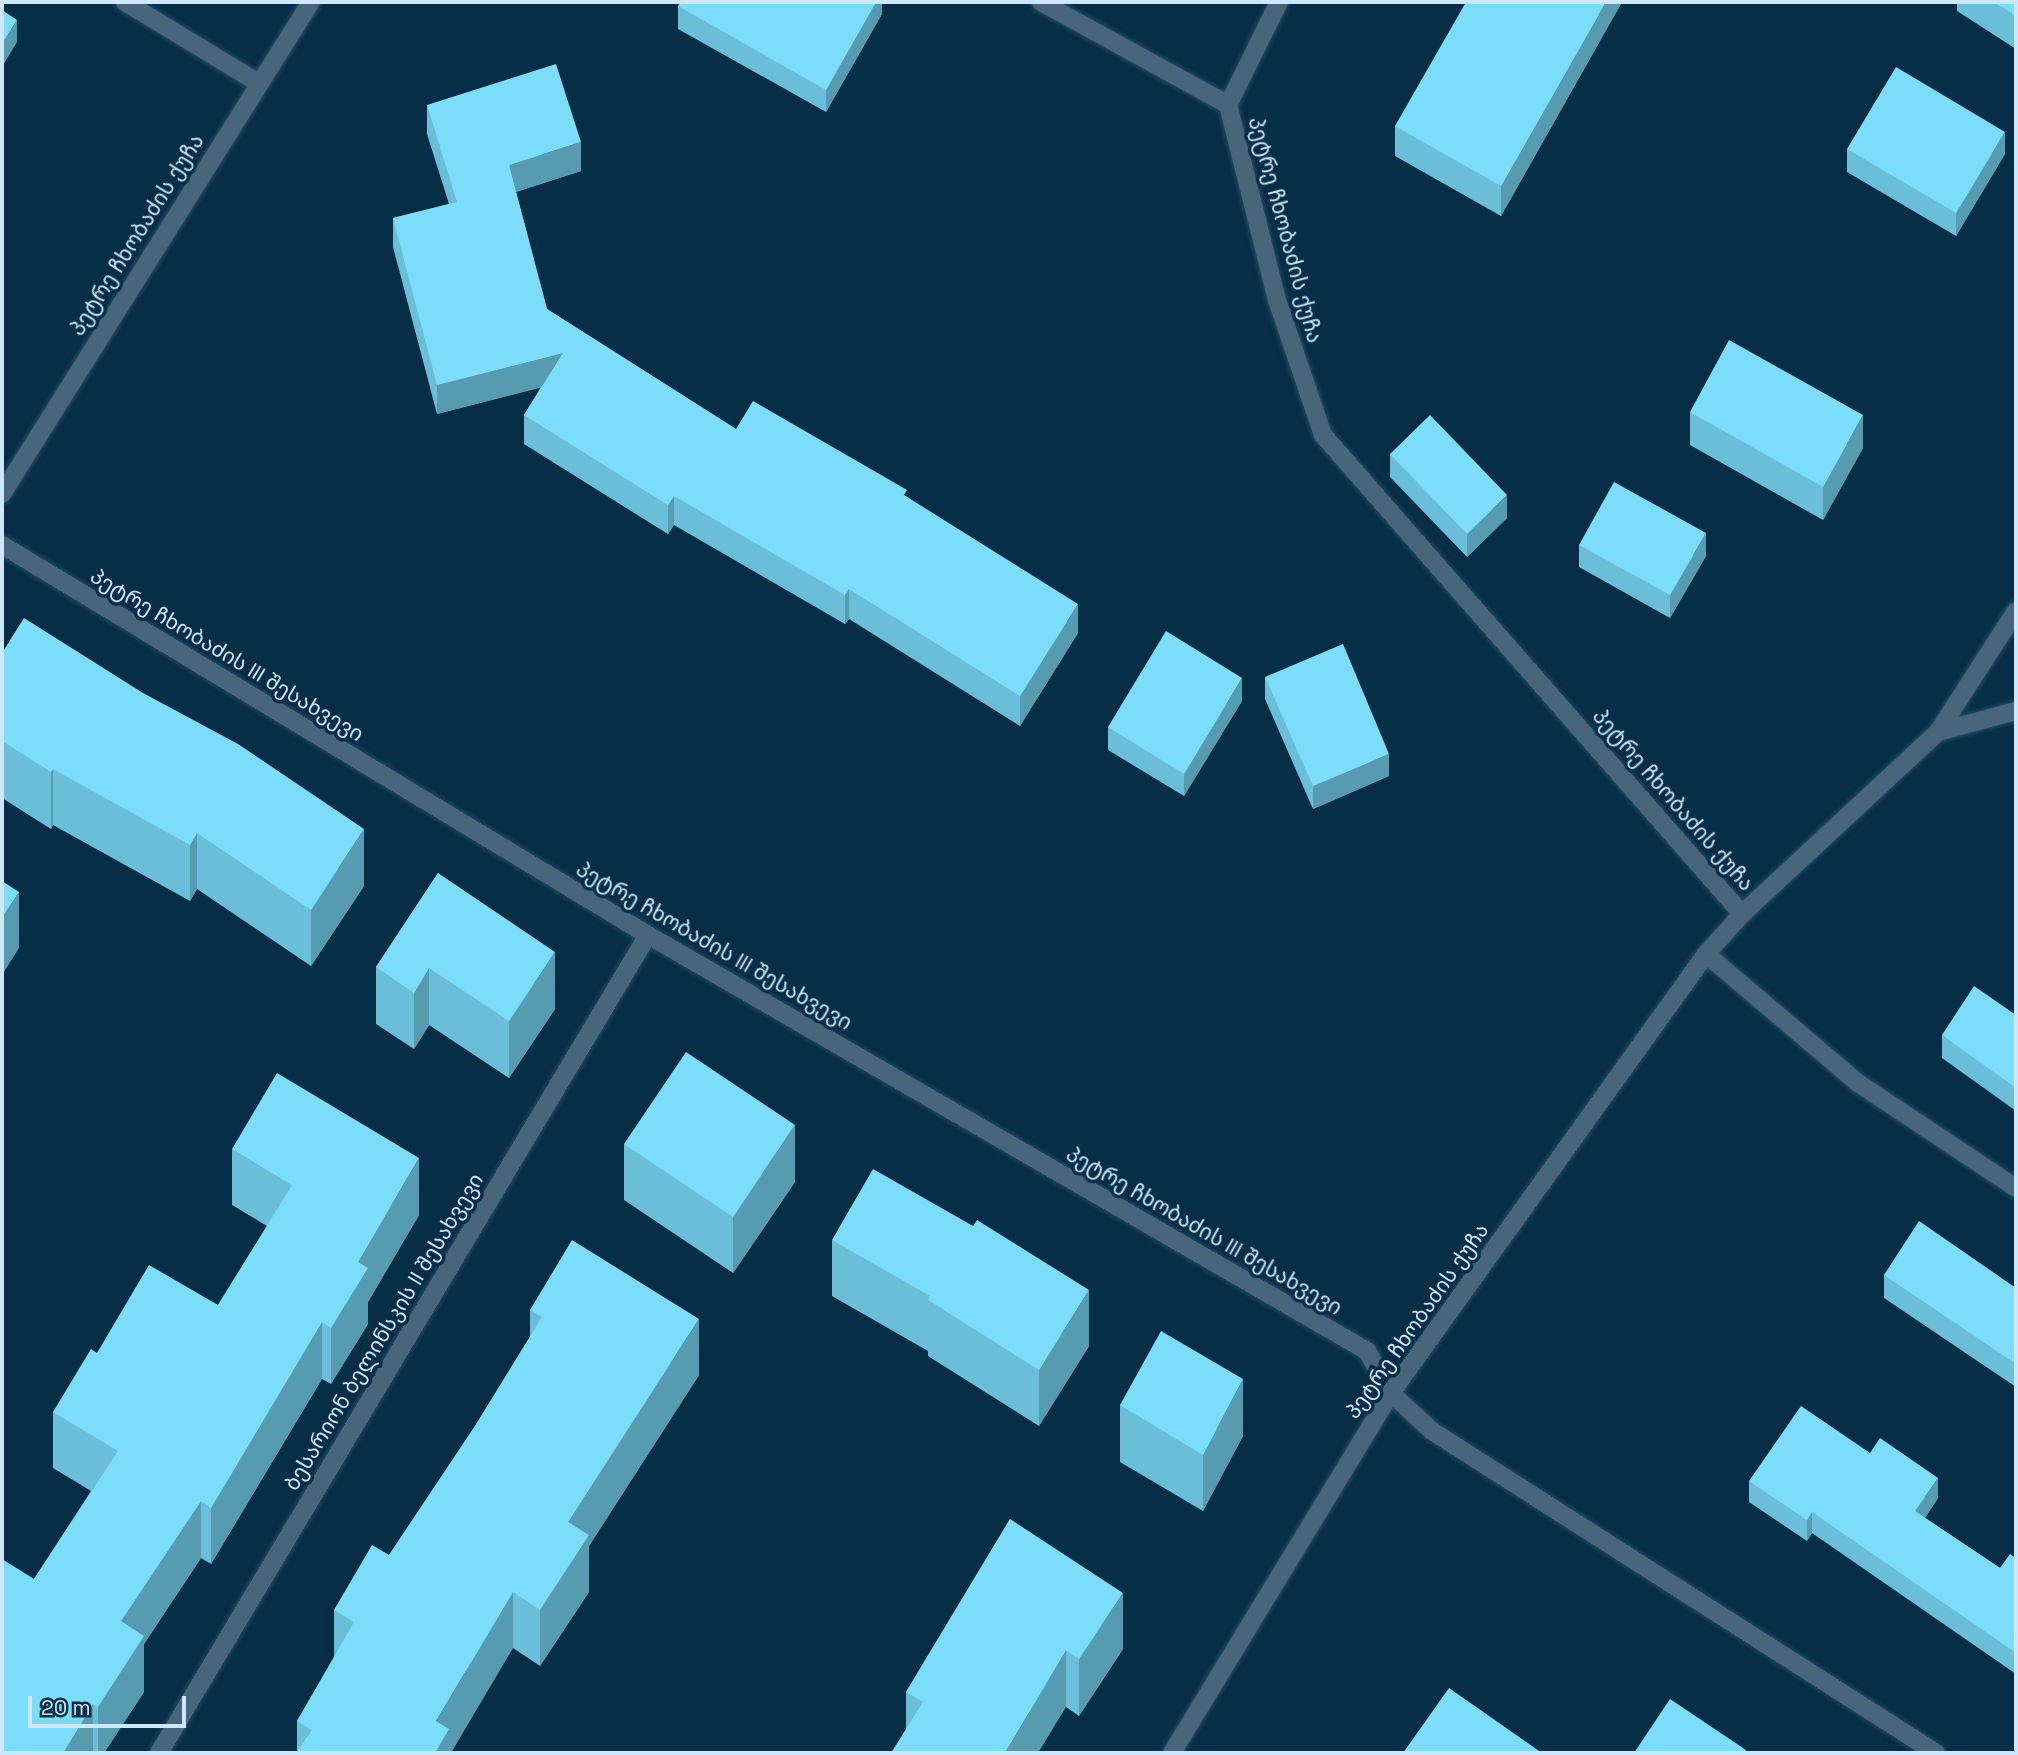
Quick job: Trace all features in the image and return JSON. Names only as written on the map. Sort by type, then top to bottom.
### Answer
[{"type":"street","points":[[125,2],[259,83]]},
{"type":"street","name":"პეტრე ჩხობაძის ქუჩა","points":[[2,494],[312,2]]},
{"type":"street","name":"პეტრე ჩხობაძის ქუჩა","points":[[1041,2],[1228,105],[1277,300],[1323,435],[1742,914],[1706,954],[1391,1393],[1172,1753]]},
{"type":"street","points":[[1228,105],[1279,2]]},
{"type":"street","name":"პეტრე ჩხობაძის III შესახვევი","points":[[2,545],[648,935],[1367,1351],[1391,1393],[1432,1431],[1936,1753]]},
{"type":"street","points":[[1742,914],[1938,732],[2016,611]]},
{"type":"street","points":[[1938,732],[2016,711]]},
{"type":"street","name":"ბესარიონ ბელინსკის II შესახვევი","points":[[159,1753],[648,935]]},
{"type":"street","points":[[1706,954],[1858,1083],[2016,1188]]},
{"type":"building","points":[[681,2],[876,2],[826,90],[678,6]]},
{"type":"building","points":[[1466,2],[1606,2],[1501,186],[1395,126]]},
{"type":"building","points":[[1994,2],[2016,2],[2016,16]]},
{"type":"building","points":[[2,10],[17,20],[2,44]]},
{"type":"building","points":[[556,64],[581,142],[509,165],[547,309],[736,429],[753,401],[907,490],[904,495],[1078,604],[1020,696],[849,589],[845,595],[674,496],[668,505],[524,415],[563,353],[437,385],[393,218],[457,202],[427,105]]},
{"type":"building","points":[[1896,67],[2005,132],[1956,213],[1847,149]]},
{"type":"building","points":[[1729,340],[1863,415],[1823,487],[1690,412]]},
{"type":"building","points":[[1430,415],[1507,495],[1467,534],[1390,454]]},
{"type":"building","points":[[1614,482],[1706,533],[1670,595],[1579,545]]},
{"type":"building","points":[[24,618],[143,693],[238,744],[364,829],[311,910],[197,833],[190,845],[53,769],[51,772],[2,741],[2,653]]},
{"type":"building","points":[[1166,631],[1242,678],[1184,774],[1108,727]]},
{"type":"building","points":[[1343,644],[1389,754],[1313,786],[1265,677]]},
{"type":"building","points":[[438,873],[555,952],[509,1021],[429,968],[414,993],[376,967]]},
{"type":"building","points":[[2,881],[19,892],[2,918]]},
{"type":"building","points":[[1974,986],[2016,1015],[2016,1088],[1942,1035]]},
{"type":"building","points":[[686,1052],[795,1125],[733,1217],[624,1144]]},
{"type":"building","points":[[277,1073],[419,1158],[358,1262],[368,1268],[331,1328],[322,1322],[211,1508],[201,1501],[121,1621],[144,1636],[98,1707],[93,1704],[63,1753],[2,1753],[2,1559],[34,1579],[118,1451],[53,1412],[91,1349],[97,1353],[149,1265],[218,1305],[292,1185],[232,1149]]},
{"type":"building","points":[[873,1169],[973,1226],[977,1220],[1089,1290],[1039,1370],[928,1300],[930,1296],[832,1240]]},
{"type":"building","points":[[1919,1221],[2016,1288],[2016,1364],[1884,1275]]},
{"type":"building","points":[[572,1240],[699,1319],[568,1522],[589,1535],[540,1610],[513,1592],[436,1721],[449,1729],[435,1753],[296,1753],[312,1730],[297,1721],[354,1622],[334,1610],[372,1545],[389,1555],[475,1426],[542,1317],[530,1310]]},
{"type":"building","points":[[1161,1331],[1243,1379],[1203,1455],[1120,1405]]},
{"type":"building","points":[[1801,1406],[1870,1453],[1880,1438],[1938,1478],[1915,1511],[2000,1568],[2010,1554],[2016,1558],[2016,1653],[1812,1512],[1807,1520],[1749,1481]]},
{"type":"building","points":[[1010,1519],[1123,1593],[1079,1659],[1066,1650],[1005,1753],[891,1753],[923,1702],[906,1692]]},
{"type":"building","points":[[1449,1688],[1542,1753],[1403,1753]]},
{"type":"building","points":[[1670,1699],[1746,1750],[1744,1753],[1634,1753]]}]
